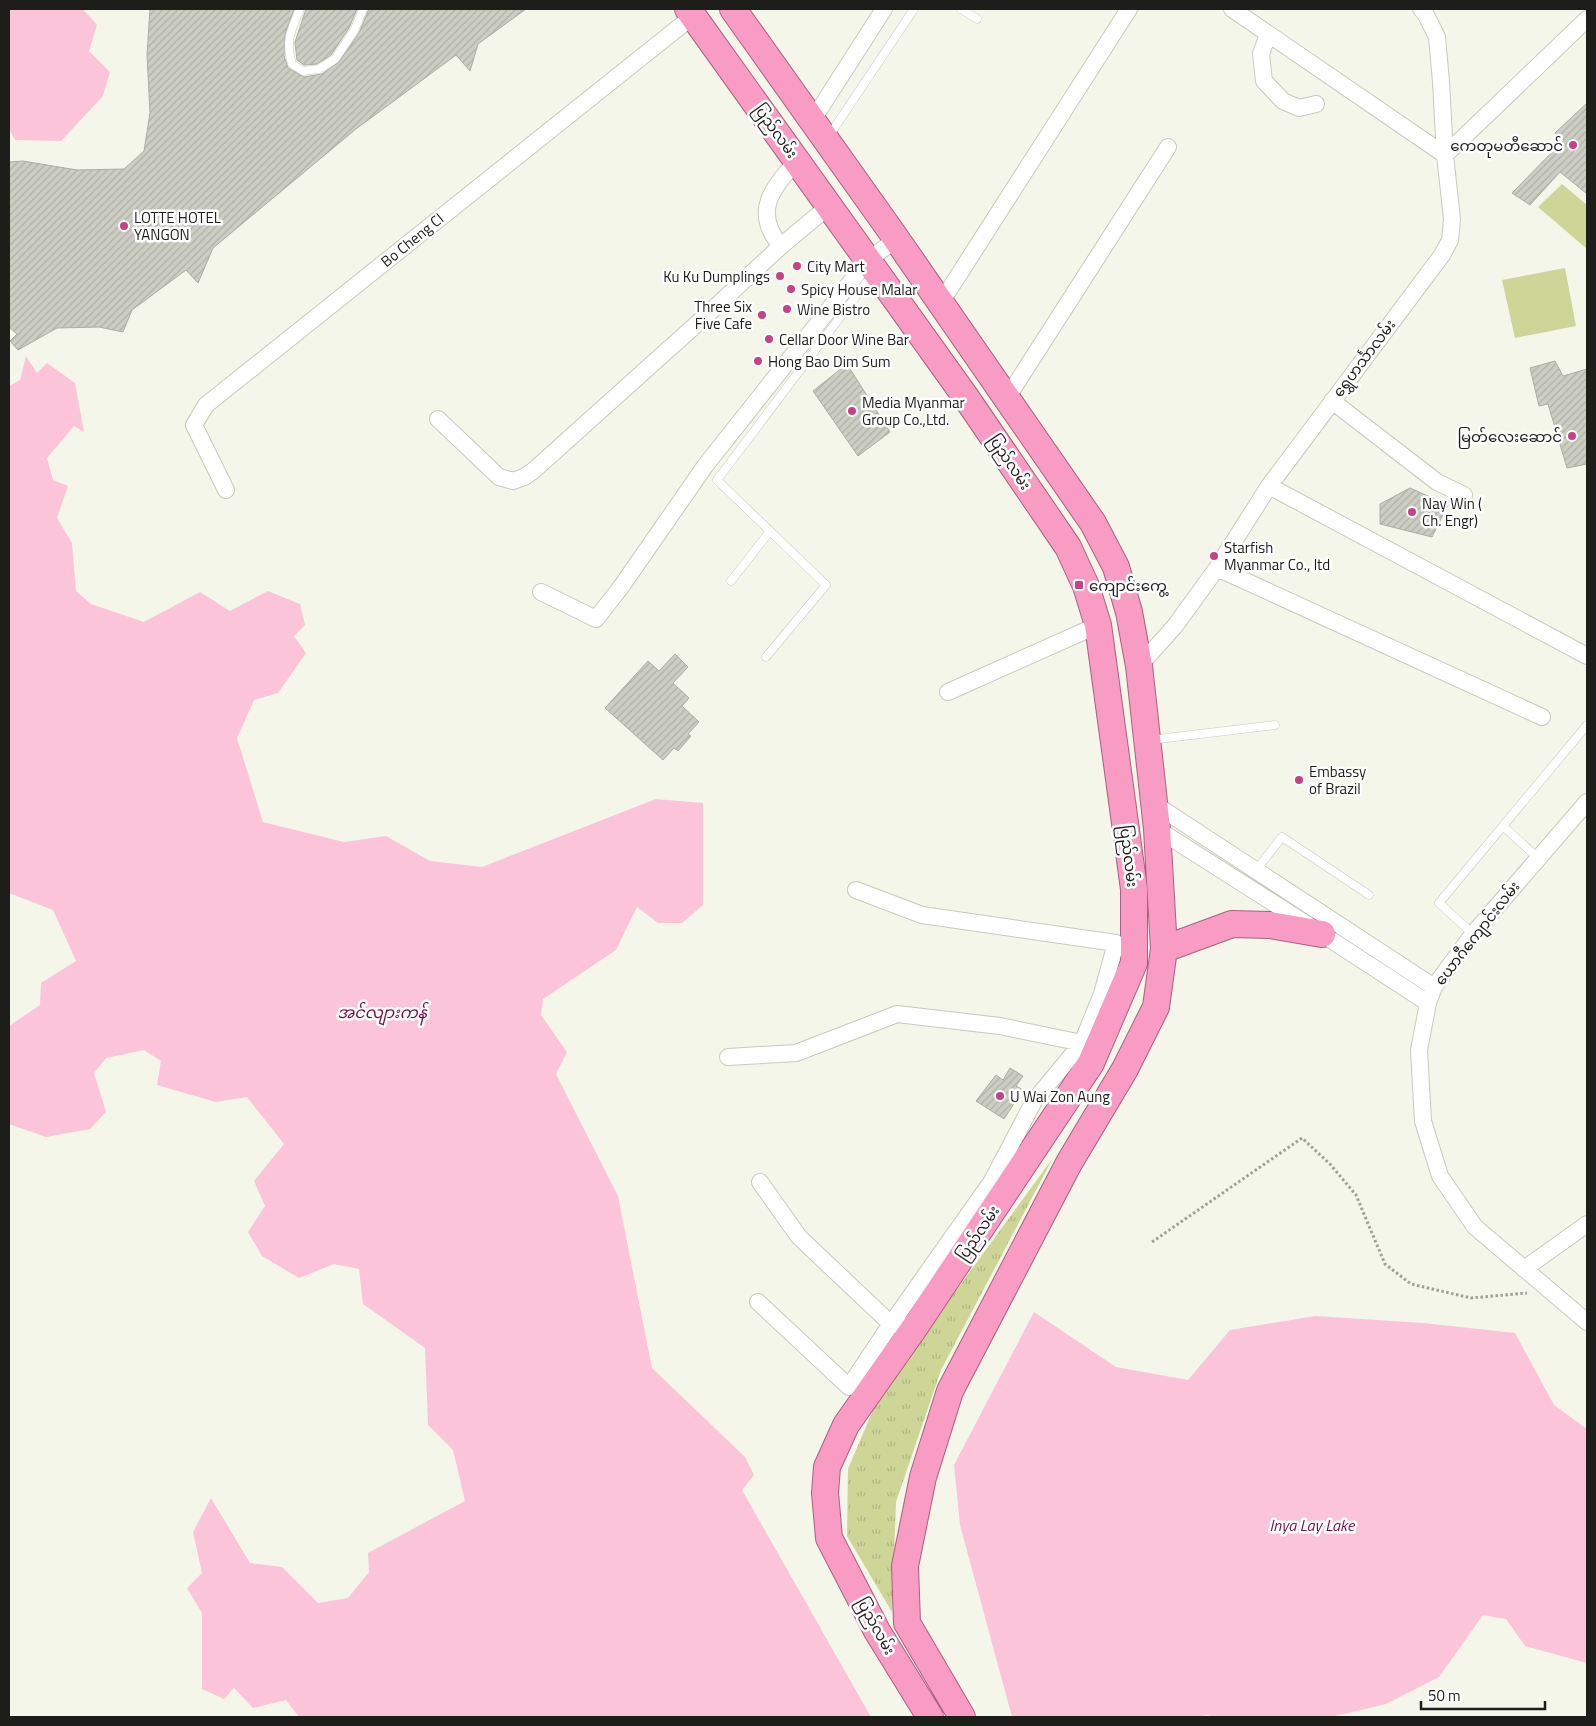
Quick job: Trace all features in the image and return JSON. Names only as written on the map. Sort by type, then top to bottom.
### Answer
[{"type":"highway","name":"ပြည်လမ်း","points":[[733,9],[897,239],[1093,524],[1116,567],[1130,612],[1139,666],[1157,829],[1164,948],[1156,1007],[1125,1069],[1069,1163],[950,1391],[923,1477],[905,1566],[907,1623],[962,1717]]},
{"type":"highway","name":"ပြည်လမ်း","points":[[691,12],[966,396],[1068,547],[1086,586],[1098,625],[1134,889],[1134,963],[1091,1063],[903,1326],[846,1425],[827,1467],[825,1493],[829,1538],[877,1631],[930,1717]]},
{"type":"highway","points":[[790,151],[819,131]]},
{"type":"highway","points":[[1126,832],[1157,829]]},
{"type":"highway","points":[[1164,948],[1232,924],[1270,925],[1322,934]]},
{"type":"street","points":[[819,131],[884,9]]},
{"type":"street","points":[[940,304],[1129,9]]},
{"type":"street","points":[[1232,9],[1445,155],[1587,19]]},
{"type":"street","name":"ရွှေဟင်္သာလမ်း","points":[[1139,666],[1175,626],[1218,568],[1269,486],[1442,255],[1450,240],[1452,219],[1445,155],[1437,37],[1421,9]]},
{"type":"street","name":"Bo Cheng Cl","points":[[226,490],[194,425],[206,404],[691,12]]},
{"type":"street","points":[[1268,34],[1261,54],[1264,81],[1282,101],[1300,108],[1316,104]]},
{"type":"street","points":[[1007,398],[1168,147]]},
{"type":"street","points":[[781,246],[771,234],[766,217],[770,196],[781,178],[790,151]]},
{"type":"street","points":[[438,419],[499,477],[513,480],[524,477],[710,312],[781,246],[829,206]]},
{"type":"street","points":[[542,592],[596,619],[621,587],[706,466],[871,265],[897,239]]},
{"type":"street","points":[[1332,401],[1437,482],[1464,495]]},
{"type":"street","points":[[1269,486],[1587,656]]},
{"type":"street","points":[[1218,568],[1542,717]]},
{"type":"street","points":[[948,692],[1098,625]]},
{"type":"street","name":"ယောဂီကျောင်းလမ်း","points":[[1587,802],[1473,934],[1434,987],[1428,1003],[1419,1050],[1423,1121],[1440,1176],[1475,1227],[1587,1322]]},
{"type":"street","points":[[1153,803],[1434,987]]},
{"type":"street","points":[[1157,829],[1428,1003]]},
{"type":"street","points":[[758,1302],[850,1387],[903,1326],[992,1181],[1034,1101],[1082,1043],[1102,994],[1116,943],[922,915],[856,890]]},
{"type":"street","points":[[728,1057],[796,1053],[898,1014],[1000,1026],[1082,1043]]},
{"type":"street","points":[[760,1182],[799,1238],[903,1326]]},
{"type":"street","points":[[1524,1269],[1587,1224]]},
{"type":"lane","points":[[300,9],[289,37],[288,50],[292,64],[303,71],[319,69],[335,59],[354,31],[363,9]]},
{"type":"lane","points":[[819,131],[914,9]]},
{"type":"lane","points":[[961,9],[978,19]]},
{"type":"lane","points":[[766,657],[826,584],[717,480],[871,265]]},
{"type":"lane","points":[[730,581],[770,530]]},
{"type":"lane","points":[[1147,740],[1275,725]]},
{"type":"lane","points":[[1473,934],[1439,903],[1587,725]]},
{"type":"lane","points":[[1503,826],[1538,858]]},
{"type":"lane","points":[[1257,870],[1282,837],[1369,895]]},
{"type":"path","points":[[1152,1242],[1302,1138],[1330,1164],[1356,1195],[1385,1264],[1411,1284],[1471,1298],[1550,1291]]},
{"type":"green space","points":[[1562,184],[1587,205],[1587,249],[1538,207]]},
{"type":"green space","points":[[1565,268],[1576,326],[1515,338],[1502,280]]},
{"type":"green space","points":[[1053,1158],[941,1370],[896,1502],[892,1612],[847,1536],[848,1469],[879,1396]]},
{"type":"water","points":[[9,9],[83,9],[97,25],[89,51],[110,72],[103,96],[61,141],[15,140],[9,129]]},
{"type":"water","name":"အင်လျားကန်","points":[[26,356],[37,373],[47,363],[75,383],[84,432],[74,426],[47,458],[53,480],[68,486],[57,518],[72,543],[76,591],[91,604],[144,622],[200,592],[230,611],[268,591],[300,604],[305,625],[294,636],[306,653],[278,693],[254,700],[237,738],[263,822],[344,842],[386,836],[430,861],[482,867],[656,799],[703,803],[703,905],[682,923],[658,923],[637,907],[616,950],[543,999],[541,1015],[567,1052],[556,1074],[618,1196],[652,1368],[745,1457],[754,1475],[742,1490],[871,1717],[299,1717],[286,1700],[253,1708],[234,1688],[224,1699],[202,1689],[202,1613],[187,1588],[202,1573],[193,1532],[211,1498],[250,1563],[282,1567],[318,1603],[348,1598],[369,1572],[368,1553],[465,1501],[453,1450],[428,1425],[425,1348],[363,1304],[359,1269],[334,1264],[299,1278],[262,1256],[248,1232],[265,1206],[254,1181],[284,1144],[247,1097],[216,1102],[157,1085],[161,1061],[144,1050],[106,1058],[94,1073],[106,1112],[90,1129],[46,1137],[9,1124],[9,1026],[40,1005],[41,983],[76,961],[53,910],[9,893],[9,386],[20,380]]},
{"type":"water","name":"Inya Lay Lake","points":[[1034,1312],[1116,1367],[1188,1380],[1230,1330],[1315,1316],[1423,1323],[1515,1333],[1554,1405],[1587,1429],[1587,1663],[1525,1646],[1506,1619],[1483,1615],[1439,1677],[1386,1704],[1331,1717],[1211,1717],[1208,1715],[1196,1717],[1012,1717],[960,1525],[954,1465]]},
{"type":"building","name":"LOTTE HOTEL YANGON","points":[[150,9],[294,9],[285,34],[284,56],[288,68],[304,77],[322,74],[339,62],[359,33],[369,9],[526,9],[478,44],[470,71],[456,55],[356,129],[213,248],[198,283],[186,270],[132,310],[123,332],[99,327],[57,328],[18,350],[10,341],[17,334],[9,327],[9,162],[23,161],[77,170],[124,169],[144,151],[150,113],[147,55]]},
{"type":"building","points":[[306,9],[357,9],[349,28],[331,55],[317,64],[304,65],[297,60],[295,42]]},
{"type":"building","name":"ကေတုမတီဆောင်","points":[[1587,103],[1587,194],[1560,172],[1530,205],[1512,193],[1564,140],[1555,133]]},
{"type":"building","name":"မြတ်လေးဆောင်","points":[[1555,361],[1563,376],[1587,369],[1587,464],[1567,468],[1548,404],[1539,406],[1530,368]]},
{"type":"building","name":"Media Myanmar Group Co.,Ltd.","points":[[847,364],[890,432],[858,456],[813,391]]},
{"type":"building","name":"Nay Win ( Ch. Engr)","points":[[1410,488],[1448,505],[1432,537],[1380,524],[1380,504]]},
{"type":"building","points":[[675,654],[688,667],[673,683],[689,698],[682,706],[699,722],[688,734],[691,736],[678,751],[674,748],[663,760],[605,708],[648,661],[659,671]]},
{"type":"building","name":"U Wai Zon Aung","points":[[1010,1068],[1023,1076],[1016,1086],[1023,1090],[1004,1119],[976,1101],[996,1075],[1003,1080]]},
{"type":"place","name":"ကေတုမတီဆောင်","points":[[1573,145]]},
{"type":"place","name":"LOTTE HOTEL YANGON","points":[[124,226]]},
{"type":"place","name":"City Mart","points":[[797,266]]},
{"type":"place","name":"Ku Ku Dumplings","points":[[780,276]]},
{"type":"place","name":"Spicy House Malar","points":[[791,289]]},
{"type":"place","name":"Wine Bistro","points":[[787,309]]},
{"type":"place","name":"Three Six Five Cafe","points":[[762,315]]},
{"type":"place","name":"Cellar Door Wine Bar","points":[[769,339]]},
{"type":"place","name":"Hong Bao Dim Sum","points":[[758,361]]},
{"type":"place","name":"Media Myanmar Group Co.,Ltd.","points":[[852,411]]},
{"type":"place","name":"မြတ်လေးဆောင်","points":[[1572,436]]},
{"type":"place","name":"Nay Win ( Ch. Engr)","points":[[1412,512]]},
{"type":"place","name":"Starfish Myanmar Co., ltd","points":[[1214,556]]},
{"type":"place","name":"ကျောင်းကွေ့","points":[[1079,585]]},
{"type":"place","name":"Embassy of Brazil","points":[[1299,780]]},
{"type":"place","name":"U Wai Zon Aung","points":[[1000,1096]]}]
